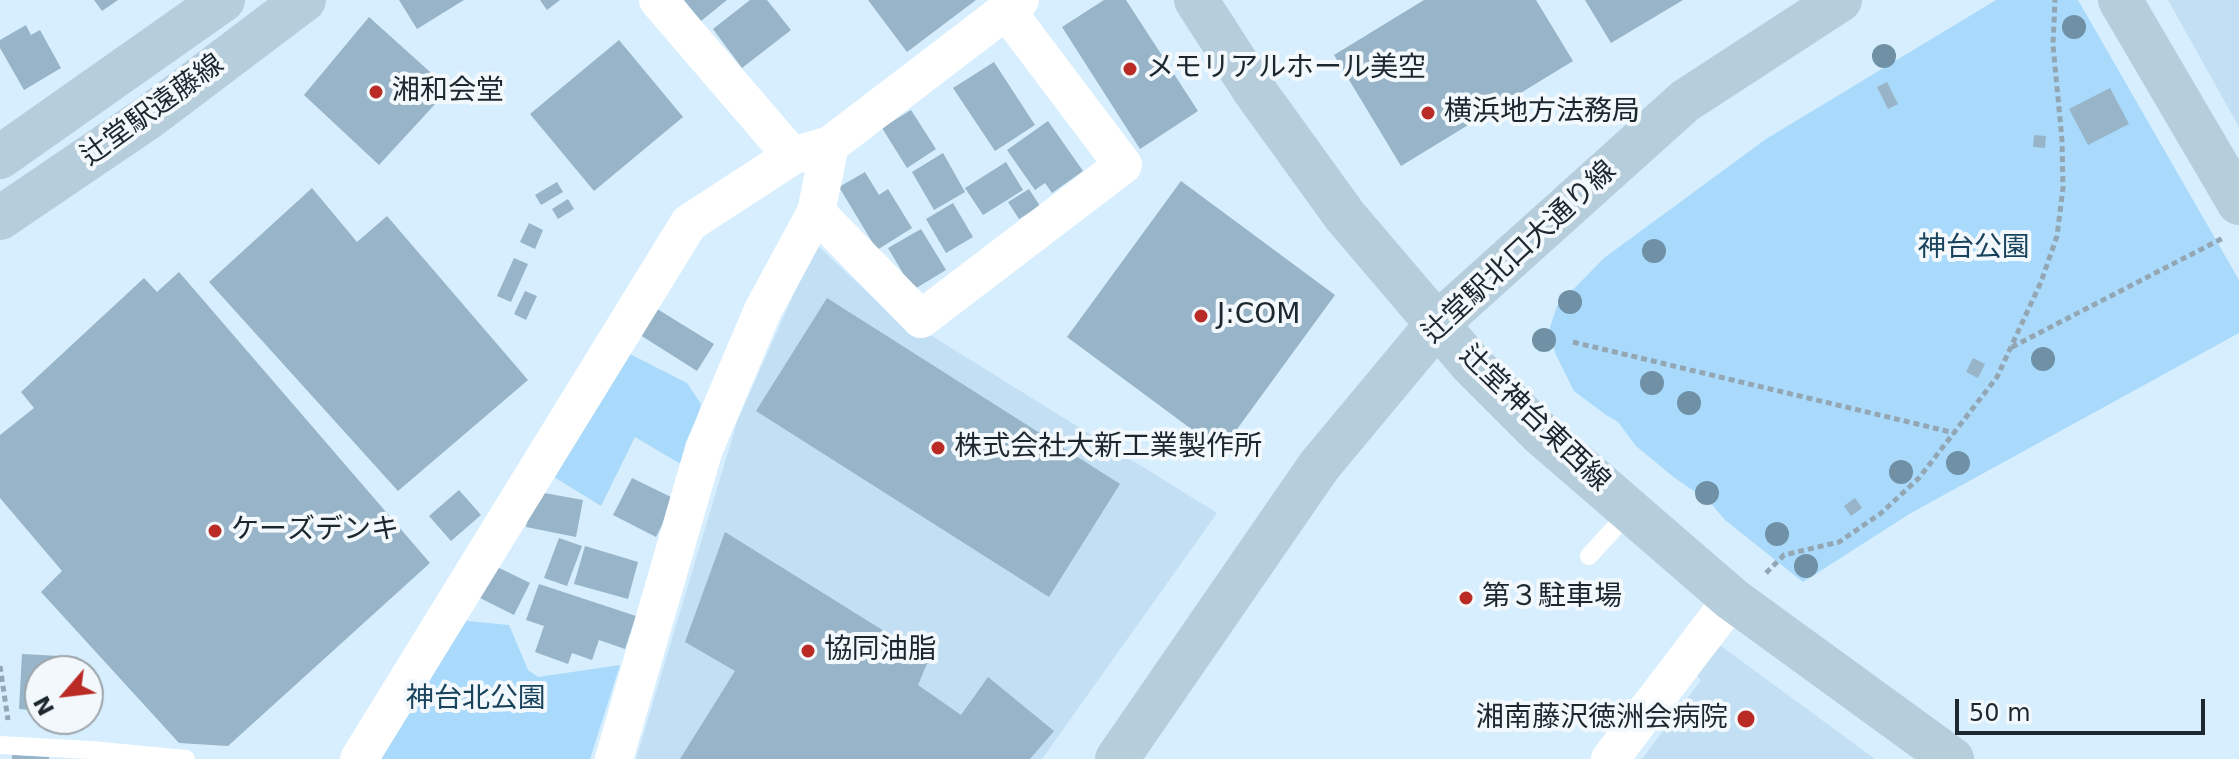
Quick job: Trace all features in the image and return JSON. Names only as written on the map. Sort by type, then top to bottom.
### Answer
[{"type":"street","name":"辻堂駅遠藤線","points":[[0,157],[223,0]]},
{"type":"street","name":"辻堂駅遠藤線","points":[[0,218],[149,117],[304,0]]},
{"type":"street","points":[[658,0],[792,156]]},
{"type":"street","name":"辻堂神台東西線","points":[[1196,0],[1254,90],[1345,216],[1472,365],[1539,432],[1732,599],[1952,759]]},
{"type":"street","name":"辻堂駅北口大通り線","points":[[1117,759],[1319,466],[1438,323],[1685,101],[1840,0]]},
{"type":"street","points":[[2120,0],[2231,220]]},
{"type":"street","points":[[359,759],[689,223],[792,156],[830,145],[1013,5],[1123,165],[921,319],[816,212]]},
{"type":"street","points":[[614,759],[704,449],[763,310],[816,212],[830,145]]},
{"type":"street","points":[[1610,759],[1732,599]]},
{"type":"lane","points":[[1589,556],[1630,511]]},
{"type":"lane","points":[[6,745],[186,759]]},
{"type":"path","points":[[1766,573],[1784,555],[1839,542],[1880,514],[1919,478],[1997,377],[2041,282],[2057,236],[2063,188],[2062,131],[2053,45],[2055,0]]},
{"type":"path","points":[[2011,348],[2231,220]]},
{"type":"path","points":[[1573,342],[1955,433]]},
{"type":"path","points":[[0,666],[6,745]]},
{"type":"shaded area","points":[[2168,0],[2239,0],[2239,127]]},
{"type":"shaded area","points":[[816,244],[917,339],[927,333],[1217,513],[1042,759],[636,759],[737,422]]},
{"type":"shaded area","name":"湘南藤沢徳洲会病院","points":[[1717,643],[1875,759],[1642,759],[1701,680],[1694,673]]},
{"type":"green space","name":"神台公園","points":[[1996,0],[2078,0],[2239,280],[2239,333],[1911,513],[1803,582],[1725,520],[1709,501],[1636,446],[1618,422],[1574,391],[1556,355],[1549,330],[1557,306],[1604,258],[1766,139]]},
{"type":"green space","points":[[626,352],[687,383],[701,404],[684,466],[635,437],[601,506],[554,477]]},
{"type":"green space","name":"神台北公園","points":[[457,620],[509,625],[528,670],[538,677],[620,665],[590,759],[369,759]]},
{"type":"building","points":[[94,0],[118,0],[102,11]]},
{"type":"building","points":[[399,0],[464,0],[417,29]]},
{"type":"building","points":[[540,0],[560,0],[547,10]]},
{"type":"building","points":[[684,0],[727,0],[701,21]]},
{"type":"building","points":[[750,0],[767,0],[791,30],[742,68],[713,29]]},
{"type":"building","points":[[868,0],[976,0],[907,52]]},
{"type":"building","name":"メモリアルホール美空","points":[[1104,0],[1126,0],[1198,111],[1140,149],[1062,27]]},
{"type":"building","name":"横浜地方法務局","points":[[1424,0],[1536,0],[1573,61],[1401,166],[1334,55]]},
{"type":"building","points":[[1585,0],[1683,0],[1611,43]]},
{"type":"building","name":"湘和会堂","points":[[369,17],[449,89],[379,165],[304,95]]},
{"type":"building","points":[[26,25],[31,35],[40,30],[61,68],[24,90],[0,48],[0,40]]},
{"type":"building","points":[[619,40],[683,117],[594,191],[530,114]]},
{"type":"building","points":[[994,62],[1035,125],[995,151],[953,88]]},
{"type":"building","points":[[1887,82],[1898,104],[1888,109],[1877,87]]},
{"type":"building","points":[[2110,88],[2129,124],[2088,145],[2069,109]]},
{"type":"building","points":[[911,110],[936,149],[907,168],[882,128]]},
{"type":"building","points":[[1048,121],[1083,171],[1052,193],[1045,183],[1035,190],[1007,150]]},
{"type":"building","points":[[2034,135],[2046,136],[2045,148],[2033,147]]},
{"type":"building","points":[[943,153],[965,192],[934,210],[912,172]]},
{"type":"building","points":[[1006,162],[1023,190],[983,215],[965,188]]},
{"type":"building","points":[[865,172],[879,195],[888,189],[912,228],[877,250],[839,187]]},
{"type":"building","name":"J:COM","points":[[1181,181],[1335,295],[1221,451],[1067,337]]},
{"type":"building","points":[[557,182],[563,192],[541,205],[535,195]]},
{"type":"building","points":[[312,188],[357,242],[387,216],[528,380],[398,491],[209,282]]},
{"type":"building","points":[[1029,189],[1040,206],[1019,219],[1008,202]]},
{"type":"building","points":[[568,199],[574,209],[558,219],[552,209]]},
{"type":"building","points":[[953,203],[973,237],[946,253],[926,219]]},
{"type":"building","points":[[529,223],[543,230],[535,249],[520,242]]},
{"type":"building","points":[[921,229],[946,270],[913,290],[888,248]]},
{"type":"building","points":[[514,258],[528,264],[511,302],[497,296]]},
{"type":"building","name":"ケーズデンキ","points":[[179,272],[430,563],[228,746],[179,743],[104,661],[104,655],[99,655],[41,592],[62,571],[0,498],[0,435],[34,408],[21,392],[144,278],[157,292]]},
{"type":"building","points":[[525,291],[537,296],[526,320],[514,314]]},
{"type":"building","name":"株式会社大新工業製作所","points":[[827,298],[1120,484],[1049,597],[756,411]]},
{"type":"building","points":[[654,307],[714,344],[697,371],[637,333]]},
{"type":"building","points":[[1973,358],[1985,364],[1978,378],[1966,372]]},
{"type":"building","points":[[632,478],[675,499],[656,537],[613,515]]},
{"type":"building","points":[[459,490],[481,515],[451,541],[429,516]]},
{"type":"building","points":[[533,491],[583,500],[576,537],[526,527]]},
{"type":"building","points":[[1855,498],[1862,508],[1851,516],[1844,506]]},
{"type":"building","name":"協同油脂","points":[[725,532],[929,659],[918,685],[961,715],[988,677],[1054,731],[1030,759],[680,759],[735,671],[685,642]]},
{"type":"building","points":[[559,538],[582,546],[567,586],[544,578]]},
{"type":"building","points":[[585,546],[638,562],[628,599],[574,584]]},
{"type":"building","points":[[489,563],[530,583],[514,615],[474,595]]},
{"type":"building","points":[[539,584],[636,616],[625,649],[599,640],[592,660],[572,653],[568,664],[535,652],[544,626],[526,620]]},
{"type":"building","points":[[22,654],[41,655],[24,655],[24,709],[19,709]]},
{"type":"building","points":[[12,755],[49,757],[49,759],[12,759]]},
{"type":"place","name":"メモリアルホール美空","points":[[1130,69]]},
{"type":"place","name":"湘和会堂","points":[[376,92]]},
{"type":"place","name":"横浜地方法務局","points":[[1428,113]]},
{"type":"place","name":"J:COM","points":[[1201,316]]},
{"type":"place","name":"株式会社大新工業製作所","points":[[938,448]]},
{"type":"place","name":"ケーズデンキ","points":[[215,531]]},
{"type":"place","name":"第３駐車場","points":[[1466,598]]},
{"type":"place","name":"協同油脂","points":[[808,651]]},
{"type":"place","name":"湘南藤沢徳洲会病院","points":[[1746,719]]}]
